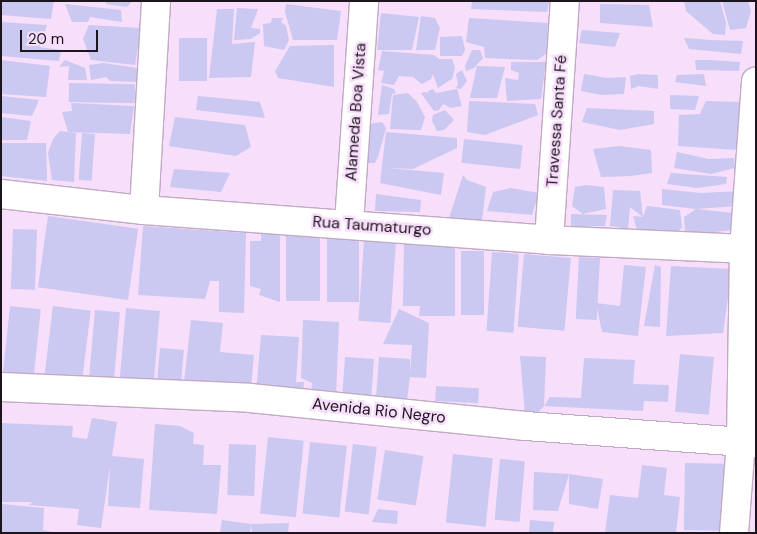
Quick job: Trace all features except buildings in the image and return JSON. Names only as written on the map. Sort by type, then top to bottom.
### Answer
[{"type":"street","points":[[144,210],[156,1]]},
{"type":"street","name":"Alameda Boa Vista","points":[[349,224],[364,1]]},
{"type":"street","name":"Travessa Santa Fé","points":[[549,240],[565,1]]},
{"type":"street","points":[[734,533],[748,442],[744,249],[756,81]]},
{"type":"street","name":"Rua Taumaturgo","points":[[1,194],[144,210],[549,240],[744,249]]},
{"type":"street","name":"Avenida Rio Negro","points":[[1,387],[250,398],[526,426],[748,442]]}]
